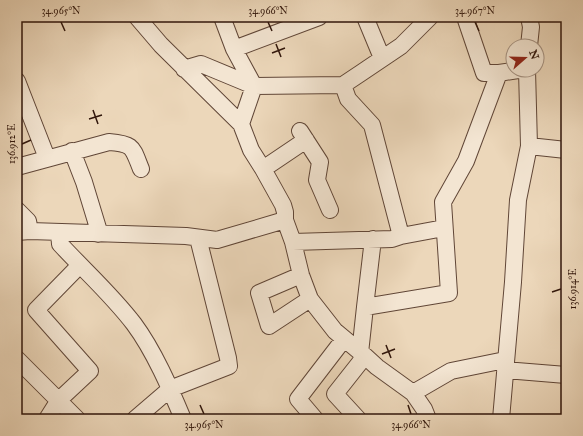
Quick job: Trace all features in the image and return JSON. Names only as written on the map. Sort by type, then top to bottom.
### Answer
[{"type":"street","points":[[137,17],[161,46],[241,124],[251,150],[283,205],[285,220],[293,242],[301,275],[310,298],[335,330],[377,367],[413,393],[424,409],[428,419]]},
{"type":"street","points":[[222,17],[234,49],[254,86],[241,124]]},
{"type":"street","points":[[234,49],[319,17]]},
{"type":"street","points":[[365,17],[382,58]]},
{"type":"street","points":[[184,69],[201,64],[254,86],[343,85],[401,46],[430,17]]},
{"type":"street","points":[[465,17],[484,73],[505,72]]},
{"type":"street","points":[[529,17],[531,27],[530,38]]},
{"type":"street","points":[[365,307],[449,293],[443,202],[466,161],[499,73]]},
{"type":"street","points":[[501,419],[513,282],[518,200],[529,146],[527,78]]},
{"type":"street","points":[[17,81],[47,158]]},
{"type":"street","points":[[343,85],[348,99],[372,125],[400,236]]},
{"type":"street","points":[[263,169],[303,136],[320,162],[317,180],[330,210]]},
{"type":"street","points":[[17,167],[109,142],[124,143],[132,148],[141,169]]},
{"type":"street","points":[[529,146],[566,150]]},
{"type":"street","points":[[72,151],[84,182],[98,228],[98,234]]},
{"type":"street","points":[[17,210],[28,221],[24,231],[186,236],[216,240],[285,220]]},
{"type":"street","points":[[293,242],[392,239],[400,236],[444,228]]},
{"type":"street","points":[[59,232],[60,244],[104,288],[135,325],[170,389],[183,419]]},
{"type":"street","points":[[135,419],[170,389],[228,366],[228,358],[198,238]]},
{"type":"street","points":[[358,419],[335,394],[362,354],[365,307],[373,239]]},
{"type":"street","points":[[47,419],[59,400],[90,371],[36,310],[80,265]]},
{"type":"street","points":[[301,275],[259,293],[269,326],[310,298]]},
{"type":"street","points":[[315,419],[298,399],[344,338]]},
{"type":"street","points":[[17,359],[77,419]]},
{"type":"street","points":[[413,393],[451,371],[505,365],[566,375]]}]
